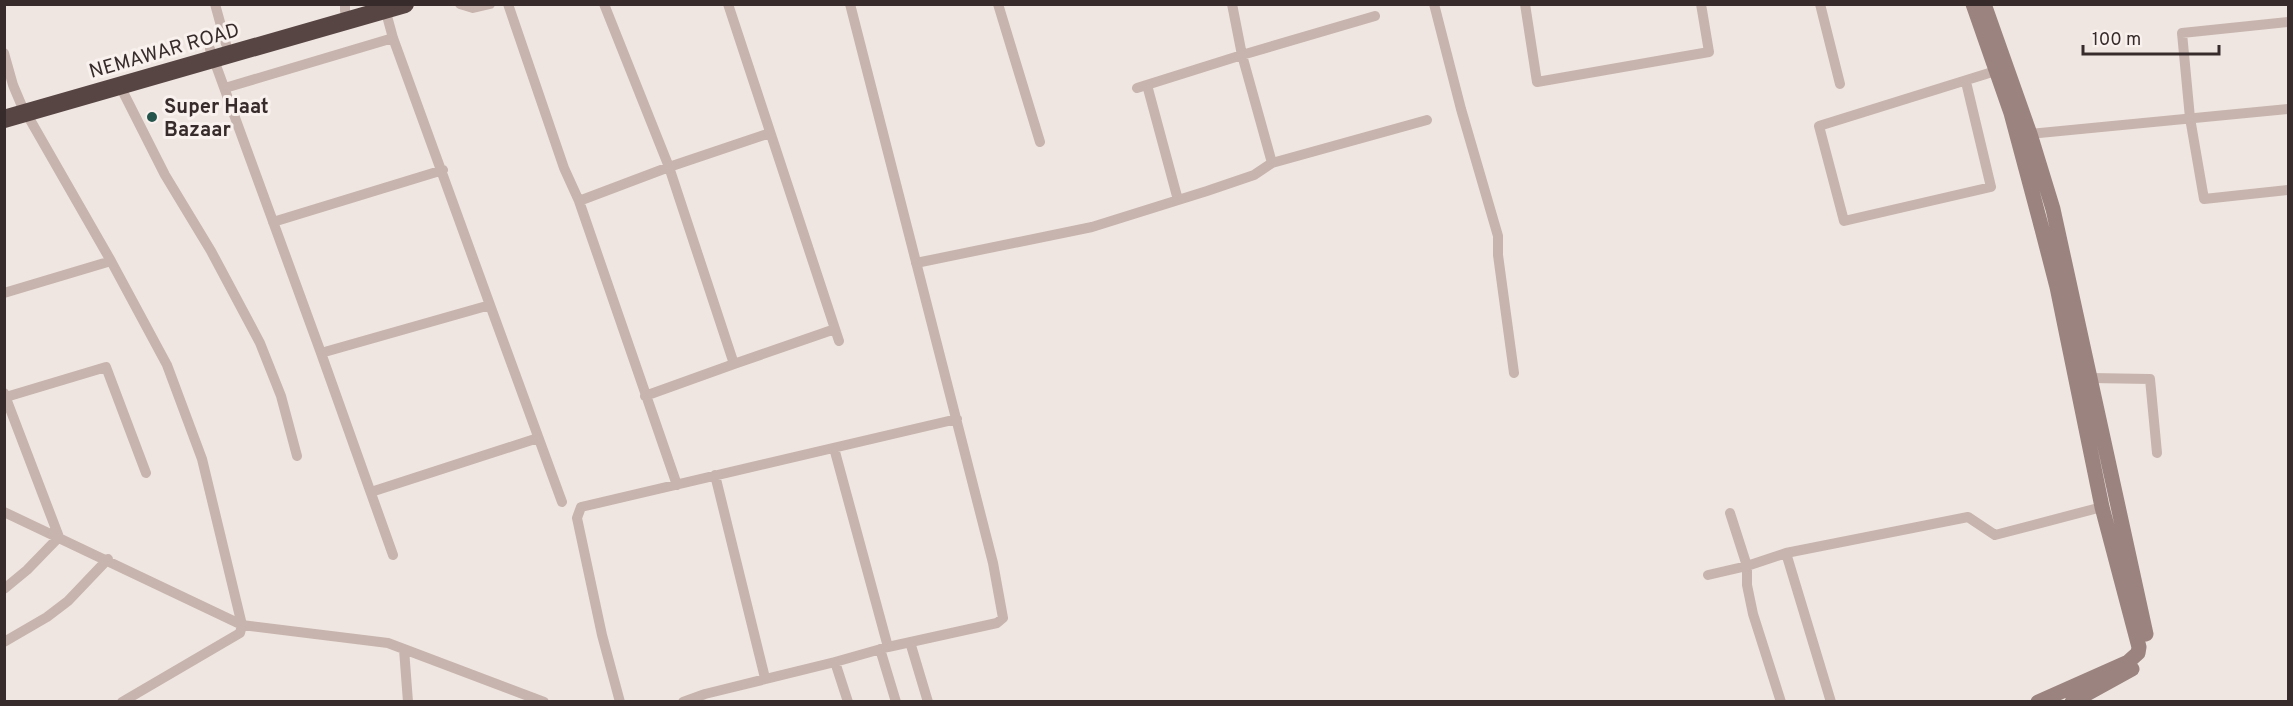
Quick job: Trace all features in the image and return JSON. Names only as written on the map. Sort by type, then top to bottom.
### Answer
[{"type":"highway","name":"NEMAWAR ROAD","points":[[17,108],[120,86],[217,50],[345,8],[405,4]]},
{"type":"highway","name":"NEMAWAR ROAD","points":[[4,119],[17,108],[379,6]]},
{"type":"street","points":[[215,4],[217,50],[225,88],[393,555]]},
{"type":"street","points":[[460,4],[473,8],[490,4]]},
{"type":"street","points":[[508,4],[677,485]]},
{"type":"street","points":[[604,4],[669,167],[734,364]]},
{"type":"street","points":[[728,4],[839,341]]},
{"type":"street","points":[[683,702],[765,678],[884,648],[997,623],[1003,618],[993,563],[850,4]]},
{"type":"street","points":[[998,4],[1040,142]]},
{"type":"street","points":[[1232,4],[1242,55],[1272,163]]},
{"type":"street","points":[[1434,4],[1461,109],[1498,236],[1498,255],[1514,373]]},
{"type":"street","points":[[1525,4],[1537,82],[1708,52],[1701,4]]},
{"type":"street","points":[[1820,4],[1840,84]]},
{"type":"street","points":[[1973,4],[2030,134],[2053,209],[2145,626],[2148,653],[2143,662],[2072,702]]},
{"type":"street","points":[[1984,4],[2057,287],[2102,507],[2133,621],[2138,653],[2128,662],[2038,702]]},
{"type":"street","points":[[379,6],[443,170],[562,502]]},
{"type":"street","points":[[1178,201],[1142,86],[1375,16]]},
{"type":"street","points":[[2289,22],[2182,33],[2190,118],[2204,199],[2289,190]]},
{"type":"street","points":[[225,88],[393,38]]},
{"type":"street","points":[[4,53],[17,108],[111,261],[166,365],[182,403],[202,459],[242,625],[240,633],[123,702]]},
{"type":"street","points":[[1966,82],[1990,186],[1844,221],[1819,126],[2002,70]]},
{"type":"street","points":[[120,86],[165,175],[211,250],[260,343],[280,396],[297,456]]},
{"type":"street","points":[[2030,134],[2289,110]]},
{"type":"street","points":[[916,263],[1092,227],[1254,175],[1272,163],[1427,120]]},
{"type":"street","points":[[579,201],[669,167],[770,133]]},
{"type":"street","points":[[273,222],[443,170]]},
{"type":"street","points":[[4,293],[111,261]]},
{"type":"street","points":[[321,353],[490,304]]},
{"type":"street","points":[[645,396],[835,329]]},
{"type":"street","points":[[59,537],[5,395],[106,367],[146,472]]},
{"type":"street","points":[[2091,378],[2150,379],[2157,453]]},
{"type":"street","points":[[620,702],[602,635],[577,518],[581,507],[957,419]]},
{"type":"street","points":[[371,492],[538,438]]},
{"type":"street","points":[[834,448],[896,702]]},
{"type":"street","points":[[2091,456],[2107,452]]},
{"type":"street","points":[[715,475],[765,678]]},
{"type":"street","points":[[1708,575],[1747,566],[1786,553],[1968,517],[1995,535],[2102,507]]},
{"type":"street","points":[[4,512],[242,625],[369,639],[404,649],[544,702]]},
{"type":"street","points":[[1730,513],[1747,566],[1747,585],[1753,614],[1781,702]]},
{"type":"street","points":[[4,589],[27,570],[59,537]]},
{"type":"street","points":[[1786,553],[1831,702]]},
{"type":"street","points":[[4,642],[47,617],[68,601],[108,560]]},
{"type":"street","points":[[910,642],[928,702]]},
{"type":"street","points":[[404,649],[408,702]]},
{"type":"street","points":[[835,662],[848,702]]},
{"type":"place","name":"Super Haat Bazaar","points":[[152,117]]}]
